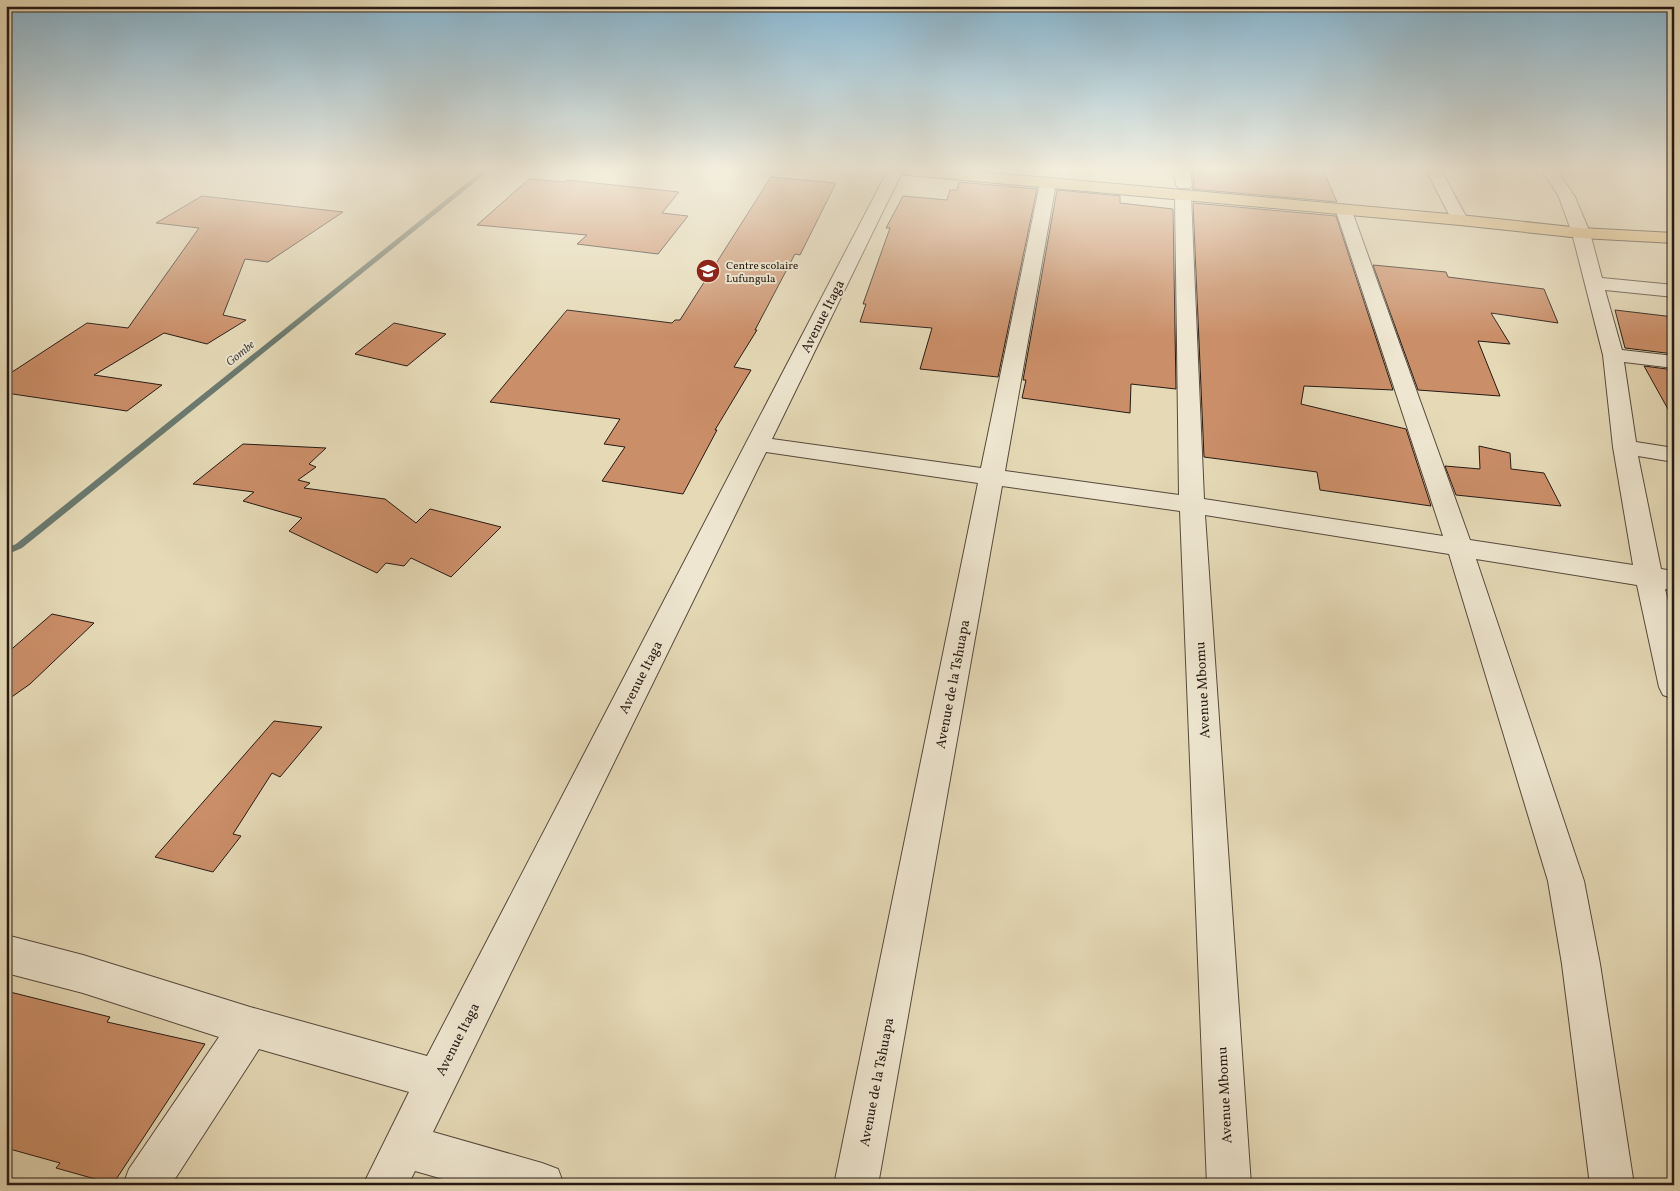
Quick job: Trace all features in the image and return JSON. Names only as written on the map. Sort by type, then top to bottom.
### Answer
[{"type":"main road","points":[[1566,226],[1674,238]]},
{"type":"main road","points":[[1579,227],[1674,228]]},
{"type":"street","name":"Avenue Itaga","points":[[385,1185],[868,226]]},
{"type":"street","name":"Avenue de la Tshuapa","points":[[856,1185],[1040,226]]},
{"type":"street","name":"Avenue Mbomu","points":[[1184,226],[1192,505],[1229,1185]]},
{"type":"street","points":[[1349,226],[1459,546],[1566,881],[1581,964],[1612,1185]]},
{"type":"street","points":[[1579,227],[1613,355],[1624,447],[1649,577],[1674,687]]},
{"type":"street","points":[[1595,283],[1674,290]]},
{"type":"street","points":[[1613,355],[1674,362]]},
{"type":"street","points":[[757,444],[1192,505],[1674,581]]},
{"type":"street","points":[[1624,447],[1674,455]]},
{"type":"street","points":[[6,954],[84,974],[250,1027],[437,1079]]},
{"type":"street","points":[[145,1185],[250,1027]]},
{"type":"street","points":[[404,1146],[542,1185]]},
{"type":"building","points":[[178,226],[323,226],[268,262],[245,259],[223,315],[246,320],[207,344],[164,333],[94,375],[162,385],[127,411],[6,393],[6,376],[87,323],[128,328],[199,228]]},
{"type":"building","points":[[483,226],[680,226],[658,254],[577,244],[587,235]]},
{"type":"building","points":[[740,226],[815,226],[800,255],[795,254],[755,330],[757,330],[734,367],[751,370],[715,430],[717,430],[683,494],[602,481],[625,447],[604,444],[620,419],[490,402],[567,310],[672,323],[675,320],[680,320]]},
{"type":"building","points":[[887,226],[1029,226],[998,377],[920,369],[932,328],[860,322],[866,304],[863,304],[890,228],[886,228]]},
{"type":"building","points":[[1051,226],[1173,226],[1176,389],[1131,384],[1130,413],[1022,398],[1026,380],[1023,380]]},
{"type":"building","points":[[1194,226],[1339,226],[1393,390],[1304,386],[1301,404],[1406,429],[1431,506],[1320,490],[1317,472],[1204,457]]},
{"type":"building","points":[[1373,265],[1446,272],[1448,277],[1544,289],[1558,323],[1491,313],[1510,344],[1478,341],[1500,396],[1418,390]]},
{"type":"building","points":[[1615,310],[1674,317],[1674,354],[1625,348]]},
{"type":"building","points":[[394,323],[446,334],[407,366],[355,354]]},
{"type":"building","points":[[1644,366],[1674,370],[1674,420]]},
{"type":"building","points":[[243,444],[326,448],[309,464],[316,467],[298,480],[310,483],[304,488],[385,499],[416,523],[430,509],[501,527],[451,577],[411,558],[404,566],[386,563],[377,573],[289,531],[302,518],[243,501],[254,492],[193,484]]},
{"type":"building","points":[[1479,446],[1510,453],[1511,469],[1544,473],[1561,506],[1456,495],[1445,466],[1480,469]]},
{"type":"building","points":[[52,614],[94,623],[30,684],[6,701],[6,654]]},
{"type":"building","points":[[274,721],[322,727],[280,777],[272,773],[233,834],[241,836],[213,872],[155,857]]},
{"type":"building","points":[[6,991],[110,1017],[107,1022],[205,1044],[113,1184],[56,1168],[60,1163],[6,1148]]},
{"type":"waterway","name":"Gombe","points":[[6,552],[19,546],[418,226]]},
{"type":"place","name":"Centre scolaire Lufungula","points":[[708,271]]}]
